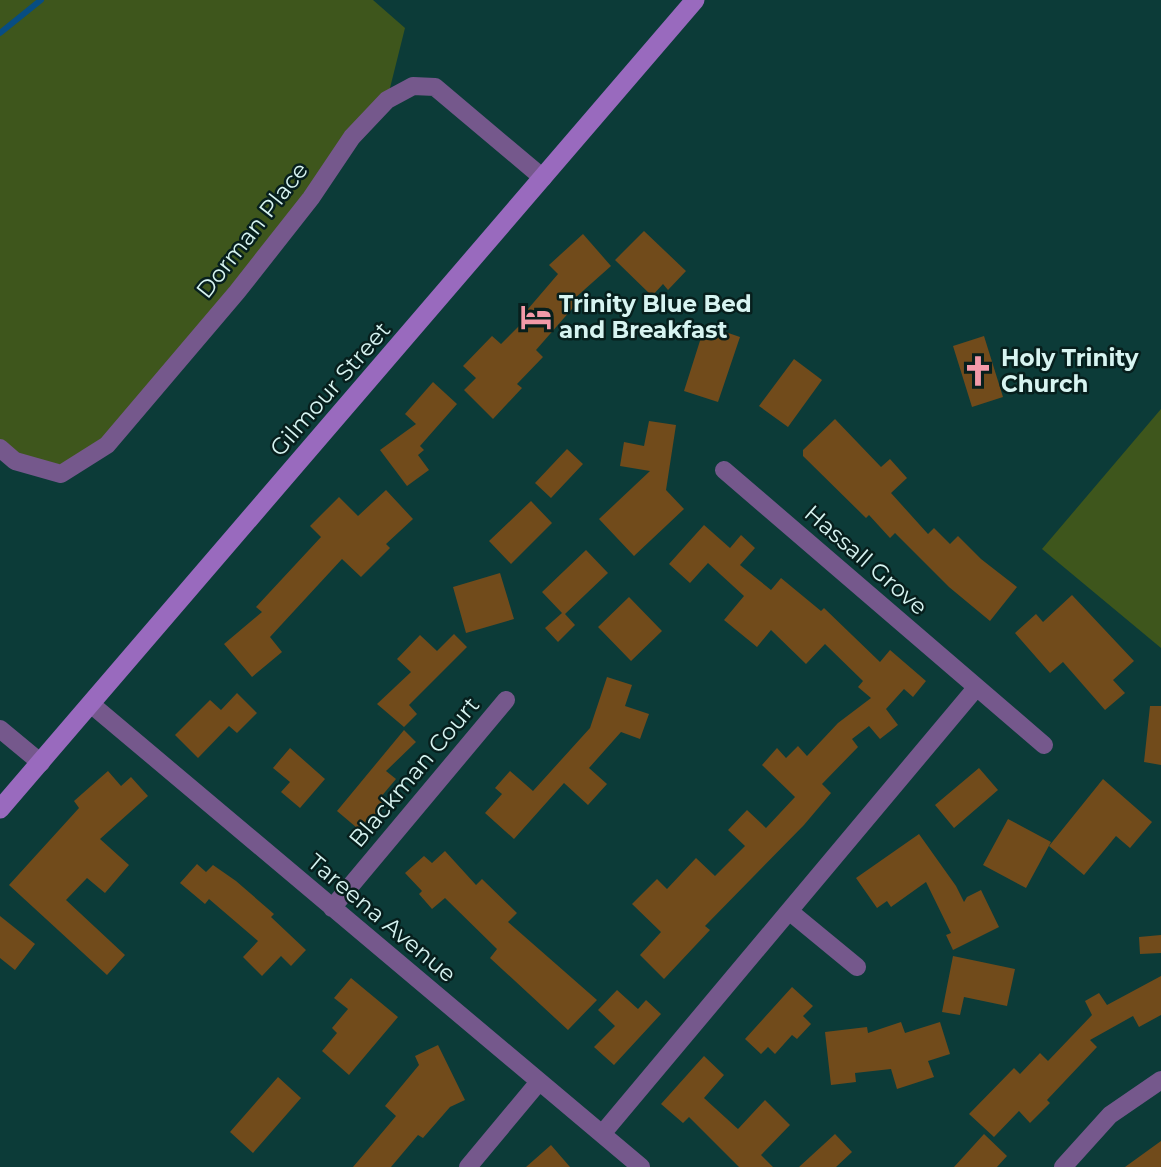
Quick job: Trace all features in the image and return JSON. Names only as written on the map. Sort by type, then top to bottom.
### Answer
[{"type":"main road","name":"Gilmour Street","points":[[0,809],[695,0]]},
{"type":"street","name":"Dorman Place","points":[[0,449],[15,461],[61,474],[107,445],[237,292],[311,198],[352,137],[387,100],[413,86],[435,87],[543,178]]},
{"type":"street","name":"Hassall Grove","points":[[724,470],[1044,744]]},
{"type":"street","points":[[602,1134],[976,688]]},
{"type":"street","name":"Blackman Court","points":[[332,908],[506,700]]},
{"type":"street","name":"Tareena Avenue","points":[[92,705],[641,1167]]},
{"type":"street","points":[[0,729],[41,763]]},
{"type":"street","points":[[789,911],[857,967]]},
{"type":"street","points":[[1063,1167],[1110,1115],[1161,1080]]},
{"type":"street","points":[[468,1167],[538,1083]]},
{"type":"green space","points":[[0,0],[373,0],[405,28],[387,100],[107,445],[61,474],[0,448]]},
{"type":"green space","points":[[1161,409],[1161,648],[1042,549]]},
{"type":"building","points":[[644,231],[686,271],[668,290],[663,284],[652,296],[615,260]]},
{"type":"building","points":[[583,234],[611,266],[575,298],[578,302],[536,350],[543,357],[517,384],[522,388],[493,419],[464,390],[476,378],[463,366],[492,336],[501,344],[526,319],[522,316],[558,274],[549,265]]},
{"type":"building","points":[[705,325],[740,337],[718,402],[684,391]]},
{"type":"building","name":"Holy Trinity Church","points":[[984,336],[1003,397],[972,407],[953,346]]},
{"type":"building","points":[[794,359],[822,380],[788,427],[759,406]]},
{"type":"building","points":[[433,382],[457,404],[420,446],[424,450],[418,455],[429,470],[407,486],[380,450],[416,424],[405,414]]},
{"type":"building","points":[[835,419],[881,467],[890,459],[907,478],[891,493],[928,534],[934,528],[950,544],[958,536],[981,559],[1017,587],[990,621],[949,587],[895,533],[890,538],[869,515],[866,518],[803,456],[803,450]]},
{"type":"building","points":[[649,421],[676,425],[666,490],[684,509],[634,556],[599,519],[650,471],[620,466],[624,442],[644,446]]},
{"type":"building","points":[[567,449],[583,464],[551,498],[535,483]]},
{"type":"building","points":[[386,490],[413,519],[386,544],[390,548],[361,577],[342,559],[270,637],[282,652],[252,677],[224,644],[262,612],[256,607],[321,537],[310,526],[339,497],[358,516]]},
{"type":"building","points":[[531,501],[552,523],[511,564],[489,541]]},
{"type":"building","points":[[704,525],[730,548],[741,535],[755,548],[740,565],[771,590],[781,578],[821,611],[824,608],[880,662],[890,650],[926,681],[913,697],[904,689],[886,709],[898,725],[880,739],[869,726],[852,739],[858,747],[822,784],[831,793],[804,825],[705,926],[710,930],[664,979],[640,955],[661,932],[632,904],[657,879],[667,889],[696,858],[715,876],[745,846],[728,830],[747,810],[766,828],[795,797],[762,765],[777,748],[786,758],[798,746],[807,756],[838,723],[871,698],[858,687],[863,681],[825,644],[806,664],[771,630],[757,647],[724,620],[744,596],[708,563],[690,583],[669,564]]},
{"type":"building","points":[[586,550],[608,573],[565,614],[575,625],[558,642],[545,628],[562,613],[542,592]]},
{"type":"building","points":[[500,573],[514,619],[466,633],[453,587]]},
{"type":"building","points":[[1072,595],[1134,661],[1113,680],[1125,693],[1105,710],[1063,662],[1050,673],[1015,633],[1036,614],[1043,622]]},
{"type":"building","points":[[629,597],[662,631],[631,661],[598,627]]},
{"type":"building","points":[[454,634],[467,647],[409,705],[417,714],[404,727],[377,704],[411,672],[397,659],[420,635],[437,651]]},
{"type":"building","points":[[607,677],[632,685],[625,706],[649,714],[640,739],[621,732],[589,768],[607,784],[588,805],[564,783],[514,839],[485,813],[502,794],[495,788],[510,771],[533,791],[590,728]]},
{"type":"building","points":[[237,693],[257,713],[237,733],[229,726],[198,758],[175,735],[210,700],[221,710]]},
{"type":"building","points":[[1150,706],[1161,706],[1161,765],[1144,762]]},
{"type":"building","points":[[404,730],[416,742],[386,771],[396,779],[380,798],[387,804],[363,833],[337,811]]},
{"type":"building","points":[[290,748],[325,779],[300,808],[281,792],[290,782],[273,768]]},
{"type":"building","points":[[979,768],[998,790],[954,828],[935,805]]},
{"type":"building","points":[[108,771],[121,786],[131,777],[148,796],[100,839],[129,865],[105,893],[87,878],[66,900],[125,955],[107,975],[9,885],[79,808],[74,801]]},
{"type":"building","points":[[1103,779],[1152,822],[1130,848],[1116,836],[1084,875],[1049,846]]},
{"type":"building","points":[[1008,819],[1051,842],[1026,888],[983,865]]},
{"type":"building","points":[[919,834],[956,886],[964,902],[967,897],[981,890],[999,927],[953,950],[946,935],[951,933],[926,882],[891,907],[887,901],[877,908],[856,878]]},
{"type":"building","points":[[445,851],[476,885],[482,879],[517,913],[508,922],[597,1000],[568,1030],[490,958],[497,949],[445,898],[432,909],[419,894],[422,891],[405,873],[424,856],[432,863]]},
{"type":"building","points":[[197,864],[206,872],[213,865],[236,881],[274,914],[271,917],[306,950],[291,966],[281,956],[262,976],[243,957],[258,941],[209,899],[205,904],[180,883]]},
{"type":"building","points":[[0,916],[35,944],[15,970],[0,958]]},
{"type":"building","points":[[1161,935],[1161,953],[1140,954],[1139,937]]},
{"type":"building","points":[[953,956],[1015,969],[1007,1006],[964,997],[960,1015],[942,1012]]},
{"type":"building","points":[[1161,976],[1161,1015],[1139,1027],[1133,1016],[1090,1040],[1097,1047],[1047,1100],[1050,1103],[1030,1123],[1019,1111],[994,1137],[969,1114],[1014,1068],[1020,1074],[1040,1053],[1048,1061],[1092,1015],[1085,1001],[1099,993],[1107,1005]]},
{"type":"building","points":[[351,978],[398,1017],[349,1075],[322,1051],[337,1033],[332,1028],[348,1009],[334,998]]},
{"type":"building","points":[[792,987],[813,1006],[803,1016],[811,1024],[797,1039],[792,1035],[775,1054],[768,1047],[761,1054],[745,1039]]},
{"type":"building","points":[[617,990],[638,1009],[646,1000],[661,1014],[614,1065],[594,1047],[615,1026],[598,1010]]},
{"type":"building","points":[[901,1022],[905,1033],[940,1022],[950,1054],[928,1061],[934,1077],[897,1089],[891,1069],[855,1073],[856,1082],[831,1085],[825,1032],[867,1027],[868,1033]]},
{"type":"building","points":[[438,1045],[465,1100],[450,1107],[423,1138],[418,1135],[391,1167],[353,1167],[396,1116],[385,1106],[419,1065],[415,1056]]},
{"type":"building","points":[[704,1056],[724,1075],[704,1098],[738,1129],[765,1100],[790,1125],[761,1155],[773,1167],[739,1167],[689,1117],[683,1123],[661,1104]]},
{"type":"building","points":[[278,1077],[301,1098],[253,1153],[230,1132]]},
{"type":"building","points":[[835,1134],[852,1152],[836,1167],[799,1167]]},
{"type":"building","points":[[984,1134],[1007,1156],[997,1167],[954,1167]]},
{"type":"building","points":[[1161,1141],[1161,1167],[1125,1167]]},
{"type":"building","points":[[551,1145],[570,1167],[526,1167]]},
{"type":"waterway","points":[[0,33],[41,0]]},
{"type":"place","name":"Trinity Blue Bed and Breakfast","points":[[536,317]]},
{"type":"place","name":"Holy Trinity Church","points":[[978,371]]}]
